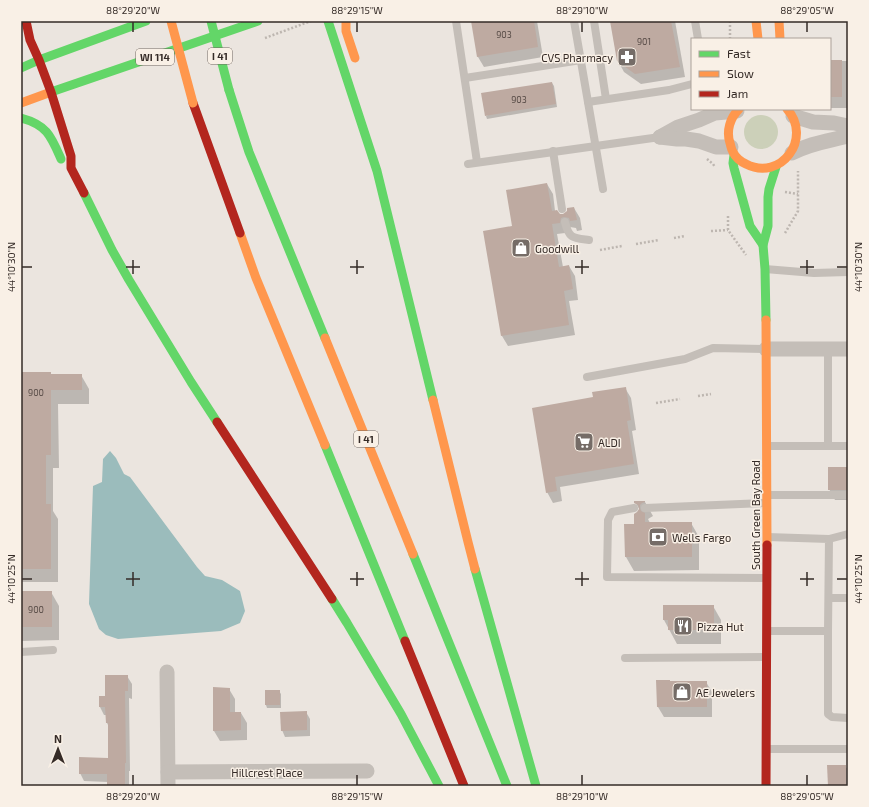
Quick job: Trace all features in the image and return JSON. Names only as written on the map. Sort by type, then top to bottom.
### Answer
[{"type":"main road","points":[[26,21],[30,40],[40,60],[71,156],[71,168]]},
{"type":"main road","points":[[21,68],[146,21]]},
{"type":"main road","points":[[171,21],[193,103],[256,278],[464,786]]},
{"type":"main road","name":"I 41","points":[[210,21],[229,90],[249,152],[507,786]]},
{"type":"main road","name":"WI 114","points":[[51,92],[258,21]]},
{"type":"main road","points":[[328,21],[377,171],[468,542],[536,786]]},
{"type":"main road","points":[[346,21],[346,31],[358,67]]},
{"type":"main road","points":[[756,21],[758,38]]},
{"type":"main road","points":[[779,21],[780,38]]},
{"type":"main road","points":[[21,103],[51,92]]},
{"type":"main road","points":[[738,110],[731,120],[728,131],[729,142],[733,151],[741,162],[757,168],[767,169],[781,164],[787,159],[797,143],[798,132],[790,112]]},
{"type":"main road","points":[[21,118],[35,122],[51,136],[62,161],[71,168],[112,250],[129,280],[191,382],[355,636],[402,714],[439,786]]},
{"type":"main road","points":[[377,171],[379,148]]},
{"type":"main road","points":[[733,151],[734,168],[750,226],[763,244]]},
{"type":"main road","name":"South Green Bay Road","points":[[766,786],[766,349],[763,244],[768,226],[769,189],[776,166]]},
{"type":"street","points":[[660,137],[678,126],[699,120],[715,113],[738,110]]},
{"type":"street","points":[[790,112],[813,122],[834,123],[848,126]]},
{"type":"street","points":[[792,153],[817,143],[848,136]]},
{"type":"street","points":[[660,137],[699,141],[733,151]]},
{"type":"street","points":[[766,349],[848,349]]},
{"type":"street","points":[[167,672],[168,779]]},
{"type":"street","name":"Hillcrest Place","points":[[168,779],[367,771]]},
{"type":"lane","points":[[456,21],[465,78],[472,163],[660,137]]},
{"type":"lane","points":[[574,21],[603,189]]},
{"type":"lane","points":[[594,21],[606,99]]},
{"type":"lane","points":[[695,21],[698,38]]},
{"type":"lane","points":[[465,78],[581,60]]},
{"type":"lane","points":[[588,102],[669,90],[691,84]]},
{"type":"lane","points":[[553,152],[562,209]]},
{"type":"lane","points":[[565,222],[568,234],[573,238],[589,240]]},
{"type":"lane","points":[[764,269],[814,273],[848,272]]},
{"type":"lane","points":[[587,377],[685,359],[713,348],[766,349]]},
{"type":"lane","points":[[828,349],[828,446]]},
{"type":"lane","points":[[766,446],[848,446]]},
{"type":"lane","points":[[645,508],[766,499],[848,495]]},
{"type":"lane","points":[[634,508],[612,512],[608,520],[607,577],[767,578]]},
{"type":"lane","points":[[767,538],[829,539],[848,534]]},
{"type":"lane","points":[[829,539],[828,714],[832,717],[848,718]]},
{"type":"lane","points":[[829,598],[848,598]]},
{"type":"lane","points":[[767,631],[828,631]]},
{"type":"lane","points":[[21,652],[53,650]]},
{"type":"lane","points":[[625,658],[767,657]]},
{"type":"lane","points":[[766,749],[848,749]]},
{"type":"path","points":[[261,39],[311,21]]},
{"type":"path","points":[[730,21],[730,38]]},
{"type":"path","points":[[702,157],[713,164],[717,170]]},
{"type":"path","points":[[712,231],[728,230],[728,214]]},
{"type":"path","points":[[674,238],[685,236]]},
{"type":"path","points":[[636,244],[659,240]]},
{"type":"path","points":[[600,250],[622,246]]},
{"type":"path","points":[[698,396],[712,394]]},
{"type":"path","points":[[656,403],[680,399]]},
{"type":"green space","points":[[758,115],[764,115],[773,120],[777,126],[777,138],[773,144],[764,149],[758,149],[749,144],[744,135],[744,129],[749,120]]},
{"type":"water","points":[[110,451],[116,458],[124,474],[130,477],[205,576],[222,580],[240,591],[245,611],[240,623],[221,631],[118,639],[106,635],[99,629],[89,604],[93,486],[102,482],[103,459]]},
{"type":"building","points":[[471,21],[534,21],[538,47],[477,57]]},
{"type":"building","name":"CVS Pharmacy","points":[[610,21],[671,21],[680,67],[635,74],[617,61]]},
{"type":"building","points":[[831,60],[842,60],[842,97],[831,97]]},
{"type":"building","points":[[552,82],[556,104],[485,116],[481,93]]},
{"type":"building","name":"Goodwill","points":[[547,183],[552,211],[557,210],[560,214],[563,214],[567,211],[567,208],[574,207],[577,220],[570,221],[569,218],[564,217],[561,218],[560,223],[552,224],[559,267],[569,265],[573,289],[564,291],[569,325],[501,336],[483,231],[512,226],[506,190]]},
{"type":"building","points":[[21,372],[82,374],[82,390],[51,390],[51,455],[46,455],[46,504],[51,504],[51,569],[21,569]]},
{"type":"building","name":"ALDI","points":[[626,387],[631,420],[627,421],[634,464],[555,477],[557,491],[546,493],[532,408],[593,397],[592,392]]},
{"type":"building","points":[[828,467],[848,467],[848,490],[828,490]]},
{"type":"building","name":"Wells Fargo","points":[[634,501],[645,501],[640,505],[640,508],[641,511],[645,513],[645,522],[692,522],[692,557],[625,557],[624,524],[634,524],[634,514],[639,509],[638,505],[634,503]]},
{"type":"building","points":[[21,591],[52,591],[52,627],[21,627]]},
{"type":"building","points":[[663,605],[714,605],[714,630],[668,630],[668,620],[663,620]]},
{"type":"building","points":[[105,675],[128,675],[128,691],[125,691],[125,786],[107,786],[107,774],[79,774],[79,757],[108,758],[108,723],[106,723],[105,707],[99,707],[99,696],[105,696]]},
{"type":"building","name":"AE Jewelers","points":[[656,680],[707,681],[707,707],[657,707]]},
{"type":"building","points":[[213,687],[230,688],[230,712],[241,712],[241,730],[213,731]]},
{"type":"building","points":[[265,690],[280,690],[280,705],[265,705]]},
{"type":"building","points":[[307,711],[307,730],[281,731],[280,712]]},
{"type":"building","points":[[827,765],[846,765],[846,786],[828,786]]},
{"type":"traffic: fast","points":[[39,60],[146,21]]},
{"type":"traffic: fast","points":[[211,21],[229,90]]},
{"type":"traffic: fast","points":[[51,92],[258,21]]},
{"type":"traffic: fast","points":[[328,21],[377,171],[433,400]]},
{"type":"traffic: fast","points":[[21,68],[39,60]]},
{"type":"traffic: fast","points":[[229,90],[249,152],[325,338]]},
{"type":"traffic: fast","points":[[21,118],[37,124],[47,132],[61,159]]},
{"type":"traffic: fast","points":[[734,155],[734,168],[750,226],[763,245]]},
{"type":"traffic: fast","points":[[766,320],[763,245],[768,226],[769,189],[776,167]]},
{"type":"traffic: fast","points":[[84,193],[112,250],[129,280],[217,422]]},
{"type":"traffic: fast","points":[[325,445],[405,641]]},
{"type":"traffic: fast","points":[[413,554],[507,786]]},
{"type":"traffic: fast","points":[[475,569],[536,786]]},
{"type":"traffic: fast","points":[[332,599],[401,714],[439,786]]},
{"type":"traffic: slow","points":[[171,21],[193,103]]},
{"type":"traffic: slow","points":[[346,21],[346,31],[355,58]]},
{"type":"traffic: slow","points":[[756,21],[758,38]]},
{"type":"traffic: slow","points":[[779,21],[780,38]]},
{"type":"traffic: slow","points":[[21,103],[51,92]]},
{"type":"traffic: slow","points":[[738,110],[731,121],[728,134],[731,149],[740,161],[759,168],[771,167],[781,162],[789,154],[795,144],[796,132],[794,120],[788,110]]},
{"type":"traffic: slow","points":[[240,233],[256,278],[325,445]]},
{"type":"traffic: slow","points":[[766,320],[767,545]]},
{"type":"traffic: slow","points":[[325,338],[413,554]]},
{"type":"traffic: slow","points":[[433,400],[475,569]]},
{"type":"traffic: jam","points":[[26,21],[30,40],[51,92],[71,156],[71,168],[84,193]]},
{"type":"traffic: jam","points":[[193,103],[240,233]]},
{"type":"traffic: jam","points":[[217,422],[332,599]]},
{"type":"traffic: jam","points":[[766,786],[767,545]]},
{"type":"traffic: jam","points":[[405,641],[464,786]]},
{"type":"place","name":"CVS Pharmacy","points":[[627,57]]},
{"type":"place","name":"Goodwill","points":[[521,248]]},
{"type":"place","name":"ALDI","points":[[584,442]]},
{"type":"place","name":"Wells Fargo","points":[[658,537]]},
{"type":"place","name":"Pizza Hut","points":[[683,626]]},
{"type":"place","name":"AE Jewelers","points":[[682,692]]}]
